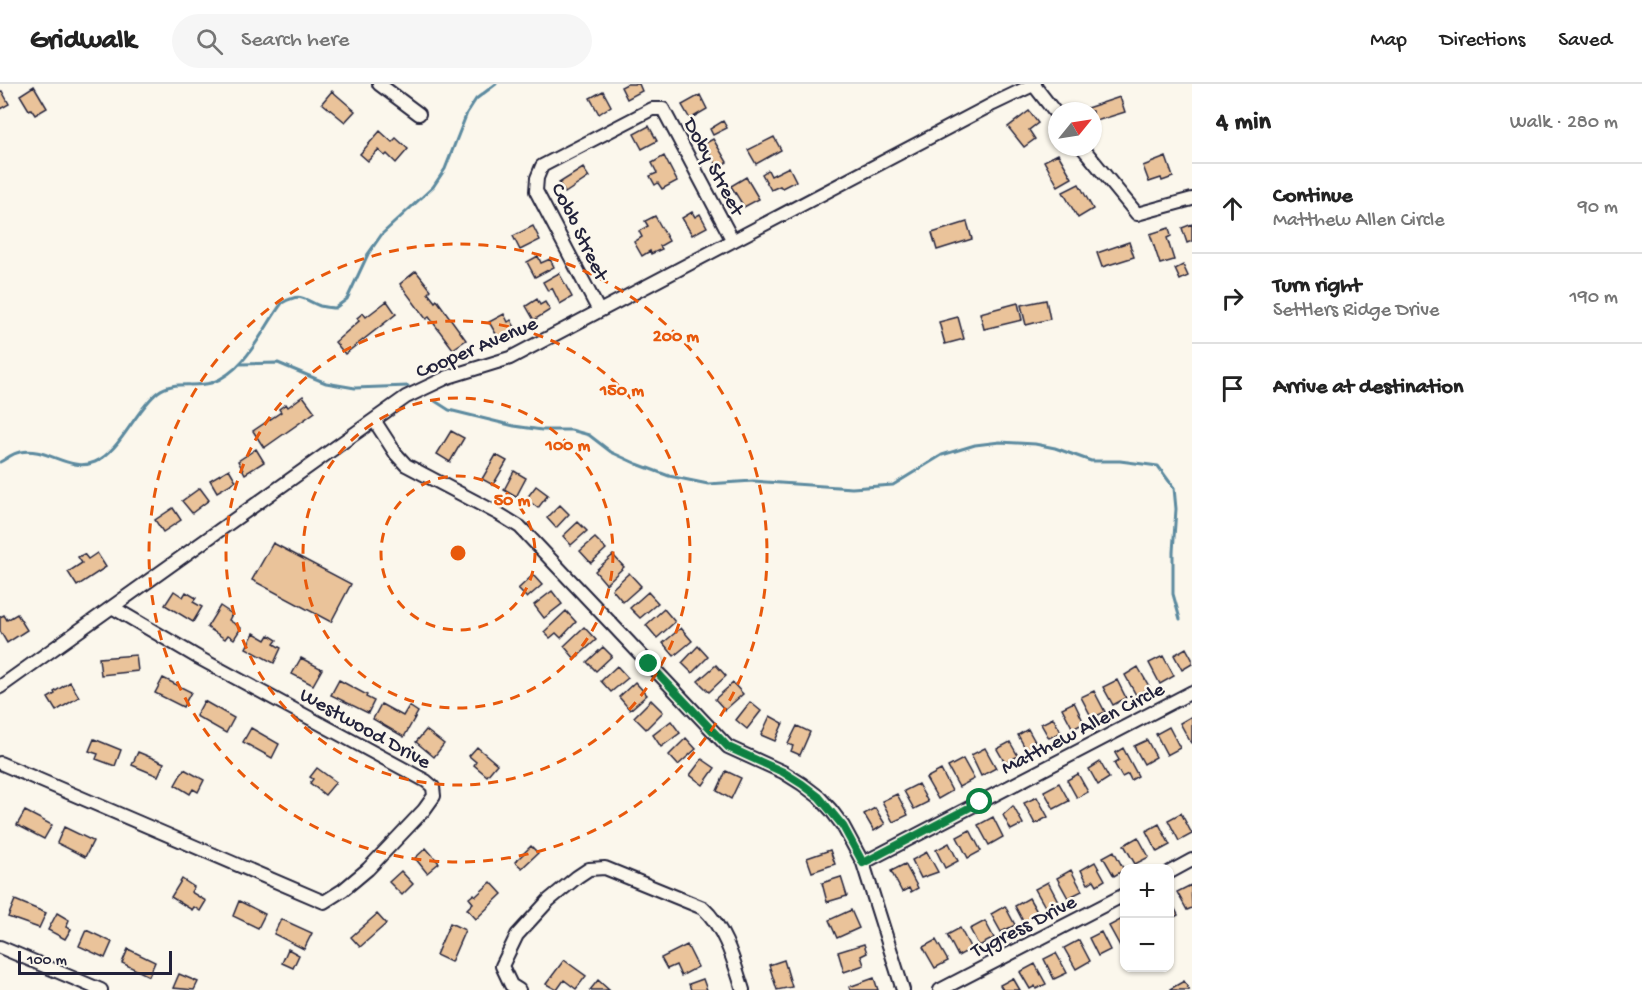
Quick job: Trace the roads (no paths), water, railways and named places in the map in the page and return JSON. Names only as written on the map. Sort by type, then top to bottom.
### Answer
[{"type":"street","points":[[379,84],[418,114]]},
{"type":"street","points":[[1034,84],[1048,103]]},
{"type":"street","name":"Cooper Avenue","points":[[0,687],[406,397],[432,384],[510,358],[1034,84]]},
{"type":"street","name":"Doby Street","points":[[542,166],[652,109],[663,109],[733,241]]},
{"type":"street","points":[[1089,156],[1137,214],[1192,199]]},
{"type":"street","name":"Cobb Street","points":[[542,166],[537,178],[536,191],[599,311]]},
{"type":"street","points":[[374,420],[406,465],[499,513],[520,527],[728,747],[783,772],[819,797],[843,826],[863,863],[903,990]]},
{"type":"street","name":"Westwood Drive","points":[[0,763],[324,902],[343,890],[368,869],[424,810],[434,796],[433,787],[426,781],[199,658],[112,607]]},
{"type":"street","name":"Matthew Allen Circle","points":[[863,863],[1192,692]]},
{"type":"street","points":[[1174,870],[1192,860]]},
{"type":"street","points":[[519,990],[505,976],[502,966],[517,935],[549,900],[577,877],[589,870],[605,868],[703,908],[720,930],[743,990]]},
{"type":"street","name":"Tygress Drive","points":[[940,990],[1120,898]]},
{"type":"street","points":[[0,947],[101,990]]},
{"type":"waterway","points":[[0,462],[17,453],[30,451],[76,464],[95,462],[112,449],[158,392],[170,386],[211,383],[234,369],[244,360],[282,303],[298,297],[320,306],[335,308],[347,299],[368,254],[382,234],[433,187],[445,169],[467,113],[476,99],[496,84]]},
{"type":"waterway","points":[[240,364],[278,363],[326,383],[355,388],[408,386]]},
{"type":"waterway","points":[[435,401],[449,410],[514,426],[542,430],[571,430],[589,435],[611,452],[637,464],[669,476],[708,484],[753,481],[852,488],[893,485],[942,455],[975,445],[1000,442],[1035,444],[1055,448],[1091,461],[1120,461],[1158,466],[1174,488],[1176,509],[1173,594],[1180,619]]}]
